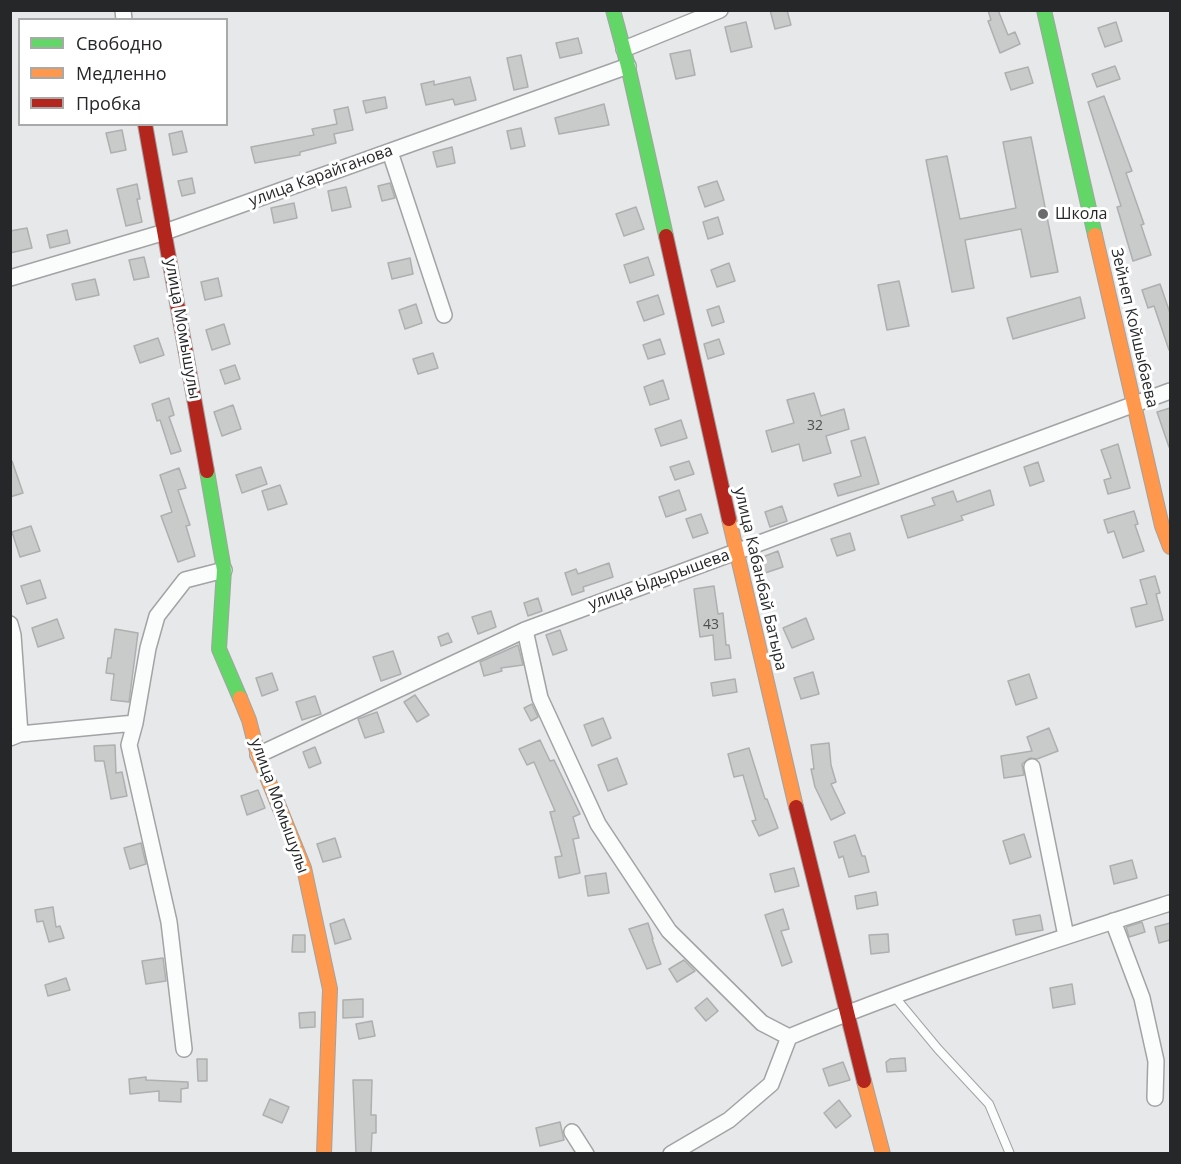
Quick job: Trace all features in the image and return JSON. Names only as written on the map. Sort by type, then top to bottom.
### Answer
[{"type":"street","name":"улица Кабанбай Батыра","points":[[614,10],[736,551],[846,1013],[883,1154]]},
{"type":"street","points":[[624,49],[720,10]]},
{"type":"street","name":"Зейнеп Койшыбаева","points":[[1044,10],[1162,526],[1170,547]]},
{"type":"street","name":"улица Карайганова","points":[[10,278],[165,232],[628,66]]},
{"type":"street","name":"улица Момышулы","points":[[145,126],[224,570],[219,649],[249,720],[258,756],[304,868],[330,989],[324,1154]]},
{"type":"street","points":[[390,152],[444,315]]},
{"type":"street","name":"улица Ыдырышева","points":[[258,756],[525,630],[1170,391]]},
{"type":"street","points":[[184,1048],[169,922],[129,745],[148,648],[157,616],[185,580],[224,570]]},
{"type":"street","points":[[10,624],[13,635],[15,736],[135,723]]},
{"type":"street","points":[[525,630],[540,698],[598,824],[669,931],[762,1023],[789,1037]]},
{"type":"street","points":[[1032,767],[1066,936]]},
{"type":"street","points":[[671,1154],[729,1120],[771,1084],[789,1037],[894,996],[1066,936],[1170,903]]},
{"type":"street","points":[[1113,921],[1142,998],[1156,1061],[1155,1098]]},
{"type":"street","points":[[572,1132],[586,1154]]},
{"type":"lane","points":[[894,996],[938,1049],[989,1104],[1010,1154]]},
{"type":"building","points":[[770,10],[787,10],[791,25],[775,29]]},
{"type":"building","points":[[988,10],[998,10],[1008,35],[1015,32],[1020,44],[1000,53],[988,21],[991,20]]},
{"type":"building","points":[[746,22],[752,47],[731,52],[725,27]]},
{"type":"building","points":[[1116,22],[1122,41],[1105,47],[1098,28]]},
{"type":"building","points":[[578,38],[582,53],[560,58],[556,43]]},
{"type":"building","points":[[690,50],[695,75],[676,79],[670,54]]},
{"type":"building","points":[[521,55],[528,87],[514,90],[507,58]]},
{"type":"building","points":[[1115,66],[1120,79],[1097,87],[1092,74]]},
{"type":"building","points":[[1028,67],[1033,83],[1011,90],[1005,73]]},
{"type":"building","points":[[470,77],[476,100],[455,105],[453,99],[426,105],[421,84],[434,81],[434,85]]},
{"type":"building","points":[[1104,96],[1132,171],[1126,173],[1144,224],[1141,225],[1151,255],[1133,261],[1117,207],[1121,206],[1088,102]]},
{"type":"building","points":[[385,97],[387,108],[366,113],[363,101]]},
{"type":"building","points":[[604,104],[609,125],[559,134],[555,118]]},
{"type":"building","points":[[348,107],[353,130],[334,134],[336,143],[300,152],[300,155],[255,163],[251,147],[314,135],[312,129],[337,124],[334,110]]},
{"type":"building","points":[[521,128],[525,146],[511,149],[507,131]]},
{"type":"building","points":[[122,130],[126,150],[111,153],[106,133]]},
{"type":"building","points":[[182,131],[187,152],[173,155],[169,134]]},
{"type":"building","points":[[1031,137],[1058,272],[1031,277],[1021,229],[965,240],[974,288],[952,292],[926,160],[947,156],[960,219],[1016,208],[1003,142]]},
{"type":"building","points":[[452,147],[455,163],[437,167],[433,152]]},
{"type":"building","points":[[192,178],[195,193],[182,196],[178,181]]},
{"type":"building","points":[[717,181],[724,200],[705,207],[698,187]]},
{"type":"building","points":[[390,183],[395,198],[382,201],[378,186]]},
{"type":"building","points":[[137,184],[140,199],[137,199],[142,222],[126,226],[117,189]]},
{"type":"building","points":[[346,187],[351,207],[332,211],[328,191]]},
{"type":"building","points":[[294,203],[297,218],[274,223],[271,208]]},
{"type":"building","points":[[636,207],[644,229],[624,236],[616,214]]},
{"type":"building","points":[[718,217],[723,234],[708,239],[703,222]]},
{"type":"building","points":[[27,228],[32,248],[10,253],[10,231]]},
{"type":"building","points":[[67,230],[70,243],[50,248],[47,235]]},
{"type":"building","points":[[144,257],[149,277],[134,280],[129,260]]},
{"type":"building","points":[[648,257],[654,275],[630,283],[624,265]]},
{"type":"building","points":[[410,258],[413,274],[392,279],[388,263]]},
{"type":"building","points":[[729,263],[735,281],[717,287],[711,270]]},
{"type":"building","points":[[218,278],[222,296],[205,300],[201,282]]},
{"type":"building","points":[[95,279],[99,295],[76,300],[72,284]]},
{"type":"building","points":[[899,281],[909,326],[887,330],[878,285]]},
{"type":"building","points":[[1160,284],[1170,313],[1169,350],[1154,306],[1148,308],[1142,290]]},
{"type":"building","points":[[658,295],[664,314],[644,321],[637,302]]},
{"type":"building","points":[[1080,297],[1085,318],[1013,339],[1007,318]]},
{"type":"building","points":[[416,304],[422,323],[405,329],[399,310]]},
{"type":"building","points":[[719,306],[724,322],[712,326],[707,310]]},
{"type":"building","points":[[224,324],[230,344],[212,350],[206,330]]},
{"type":"building","points":[[158,338],[164,355],[140,363],[134,346]]},
{"type":"building","points":[[660,339],[665,354],[648,359],[643,345]]},
{"type":"building","points":[[719,339],[724,354],[708,359],[704,344]]},
{"type":"building","points":[[433,353],[438,368],[418,374],[413,359]]},
{"type":"building","points":[[235,365],[240,379],[225,384],[220,370]]},
{"type":"building","points":[[663,380],[669,399],[650,405],[644,387]]},
{"type":"building","points":[[814,393],[821,416],[844,409],[849,429],[826,436],[831,453],[803,461],[799,444],[772,452],[766,431],[794,423],[787,400]]},
{"type":"building","points":[[169,398],[174,415],[169,417],[181,451],[171,454],[152,404]]},
{"type":"building","points":[[233,405],[241,429],[222,436],[214,412]]},
{"type":"building","points":[[1170,408],[1170,446],[1169,447],[1157,412]]},
{"type":"building","points":[[681,420],[687,438],[661,446],[655,429]]},
{"type":"building","points":[[865,437],[879,484],[838,496],[834,484],[861,476],[851,441]]},
{"type":"building","points":[[1118,444],[1130,488],[1108,494],[1104,480],[1111,478],[1101,450]]},
{"type":"building","points":[[12,461],[23,493],[10,497],[10,462]]},
{"type":"building","points":[[689,461],[694,474],[675,480],[670,467]]},
{"type":"building","points":[[1038,462],[1044,481],[1030,486],[1024,467]]},
{"type":"building","points":[[261,467],[267,484],[242,493],[236,475]]},
{"type":"building","points":[[179,468],[186,488],[178,490],[190,525],[186,526],[195,556],[178,562],[161,516],[172,512],[160,475]]},
{"type":"building","points":[[280,485],[287,504],[268,510],[262,491]]},
{"type":"building","points":[[679,490],[686,510],[666,517],[659,497]]},
{"type":"building","points":[[990,490],[994,505],[961,516],[963,520],[908,538],[901,516],[935,505],[932,498],[953,491],[957,502]]},
{"type":"building","points":[[782,506],[787,521],[770,527],[765,512]]},
{"type":"building","points":[[1134,511],[1138,524],[1135,525],[1144,551],[1123,558],[1114,531],[1108,533],[1104,520]]},
{"type":"building","points":[[701,514],[708,533],[693,538],[686,519]]},
{"type":"building","points":[[31,526],[40,551],[20,557],[12,532]]},
{"type":"building","points":[[850,533],[855,550],[837,556],[831,539]]},
{"type":"building","points":[[778,551],[783,567],[765,573],[760,558]]},
{"type":"building","points":[[609,563],[613,577],[583,587],[584,591],[572,595],[565,573],[576,569],[578,574]]},
{"type":"building","points":[[1155,576],[1160,593],[1156,594],[1163,620],[1136,627],[1131,608],[1147,604],[1140,580]]},
{"type":"building","points":[[40,580],[46,598],[27,604],[21,586]]},
{"type":"building","points":[[714,586],[718,614],[723,613],[726,645],[729,645],[731,658],[715,660],[713,635],[700,637],[694,589]]},
{"type":"building","points":[[538,598],[542,611],[528,616],[524,603]]},
{"type":"building","points":[[491,611],[496,627],[478,634],[472,617]]},
{"type":"building","points":[[806,618],[814,639],[792,648],[783,628]]},
{"type":"building","points":[[57,619],[64,638],[38,647],[32,628]]},
{"type":"building","points":[[115,629],[138,633],[129,702],[111,700],[114,674],[106,673],[108,658],[111,658]]},
{"type":"building","points":[[560,630],[567,650],[553,655],[546,635]]},
{"type":"building","points":[[448,633],[452,642],[441,646],[438,637]]},
{"type":"building","points":[[518,645],[523,665],[501,668],[502,671],[484,676],[480,662]]},
{"type":"building","points":[[393,651],[401,674],[381,681],[373,657]]},
{"type":"building","points":[[813,672],[819,694],[801,699],[794,678]]},
{"type":"building","points":[[272,673],[278,690],[262,696],[256,678]]},
{"type":"building","points":[[1029,674],[1037,698],[1016,705],[1008,681]]},
{"type":"building","points":[[735,679],[737,692],[713,696],[711,683]]},
{"type":"building","points":[[415,695],[429,715],[417,722],[404,702]]},
{"type":"building","points":[[315,696],[321,714],[302,720],[296,702]]},
{"type":"building","points":[[532,704],[538,717],[531,721],[524,708]]},
{"type":"building","points":[[377,712],[384,732],[365,738],[358,719]]},
{"type":"building","points":[[603,718],[611,738],[592,746],[584,725]]},
{"type":"building","points":[[1049,728],[1058,751],[1037,759],[1030,758],[1022,764],[1024,775],[1004,778],[1001,756],[1032,751],[1027,737]]},
{"type":"building","points":[[540,740],[550,761],[554,760],[580,814],[573,817],[579,838],[573,839],[580,873],[559,878],[555,857],[562,856],[550,812],[555,811],[534,762],[527,765],[519,749]]},
{"type":"building","points":[[829,743],[831,765],[836,782],[831,784],[845,813],[831,820],[815,787],[811,769],[814,769],[811,745]]},
{"type":"building","points":[[115,745],[116,773],[122,772],[127,796],[111,799],[104,761],[95,761],[94,746]]},
{"type":"building","points":[[315,747],[321,763],[309,768],[303,752]]},
{"type":"building","points":[[749,748],[765,799],[767,799],[778,828],[759,836],[752,821],[756,820],[743,775],[734,777],[728,754]]},
{"type":"building","points":[[617,758],[627,784],[608,791],[598,765]]},
{"type":"building","points":[[258,790],[265,808],[247,815],[241,796]]},
{"type":"building","points":[[1024,834],[1031,857],[1010,864],[1003,841]]},
{"type":"building","points":[[855,835],[862,856],[865,856],[869,872],[849,877],[843,856],[839,858],[834,842]]},
{"type":"building","points":[[335,838],[341,857],[323,862],[317,844]]},
{"type":"building","points":[[141,843],[146,864],[130,869],[124,848]]},
{"type":"building","points":[[1132,860],[1137,878],[1114,884],[1110,866]]},
{"type":"building","points":[[794,868],[799,886],[775,892],[770,874]]},
{"type":"building","points":[[606,873],[609,893],[588,896],[585,876]]},
{"type":"building","points":[[876,892],[878,905],[857,909],[855,896]]},
{"type":"building","points":[[53,907],[56,927],[60,926],[64,938],[49,942],[43,921],[37,922],[35,910]]},
{"type":"building","points":[[783,909],[789,929],[781,931],[792,962],[782,966],[765,915]]},
{"type":"building","points":[[1040,915],[1043,930],[1016,935],[1013,920]]},
{"type":"building","points":[[344,919],[351,939],[335,944],[330,924]]},
{"type":"building","points":[[1142,922],[1145,932],[1129,937],[1126,927]]},
{"type":"building","points":[[648,923],[661,964],[647,969],[629,929]]},
{"type":"building","points":[[1170,923],[1170,940],[1159,943],[1155,927]]},
{"type":"building","points":[[888,934],[889,952],[871,954],[869,935]]},
{"type":"building","points":[[293,935],[305,935],[305,952],[292,952]]},
{"type":"building","points":[[163,958],[166,981],[146,984],[142,961]]},
{"type":"building","points":[[684,960],[695,971],[677,982],[669,969]]},
{"type":"building","points":[[66,978],[70,990],[48,996],[45,985]]},
{"type":"building","points":[[1072,984],[1075,1004],[1053,1008],[1050,988]]},
{"type":"building","points":[[707,998],[718,1011],[706,1021],[695,1008]]},
{"type":"building","points":[[363,999],[363,1017],[343,1018],[343,1000]]},
{"type":"building","points":[[315,1012],[315,1027],[300,1028],[299,1013]]},
{"type":"building","points":[[372,1021],[375,1036],[359,1039],[356,1024]]},
{"type":"building","points":[[905,1058],[906,1071],[887,1072],[886,1062],[890,1059]]},
{"type":"building","points":[[197,1059],[207,1059],[207,1081],[198,1081]]},
{"type":"building","points":[[843,1062],[850,1080],[829,1086],[823,1069]]},
{"type":"building","points":[[146,1077],[146,1080],[188,1082],[188,1088],[181,1089],[181,1102],[159,1101],[159,1091],[130,1094],[129,1079]]},
{"type":"building","points":[[353,1080],[372,1080],[371,1115],[376,1115],[376,1133],[372,1133],[371,1154],[356,1154]]},
{"type":"building","points":[[270,1099],[289,1107],[282,1123],[263,1115]]},
{"type":"building","points":[[839,1100],[851,1116],[836,1128],[824,1113]]},
{"type":"building","points":[[560,1122],[564,1140],[540,1146],[536,1128]]},
{"type":"traffic: fast","points":[[613,10],[628,66],[666,236]]},
{"type":"traffic: fast","points":[[1044,10],[1095,235]]},
{"type":"traffic: fast","points":[[207,471],[224,570],[219,649],[240,698]]},
{"type":"traffic: slow","points":[[1095,235],[1162,526],[1170,547]]},
{"type":"traffic: slow","points":[[729,519],[796,807]]},
{"type":"traffic: slow","points":[[240,698],[249,720],[258,755],[304,868],[330,989],[324,1154]]},
{"type":"traffic: slow","points":[[864,1081],[883,1154]]},
{"type":"traffic: jam","points":[[145,126],[207,471]]},
{"type":"traffic: jam","points":[[666,236],[729,519]]},
{"type":"traffic: jam","points":[[796,807],[864,1081]]},
{"type":"place","name":"Школа","points":[[1043,214]]}]
